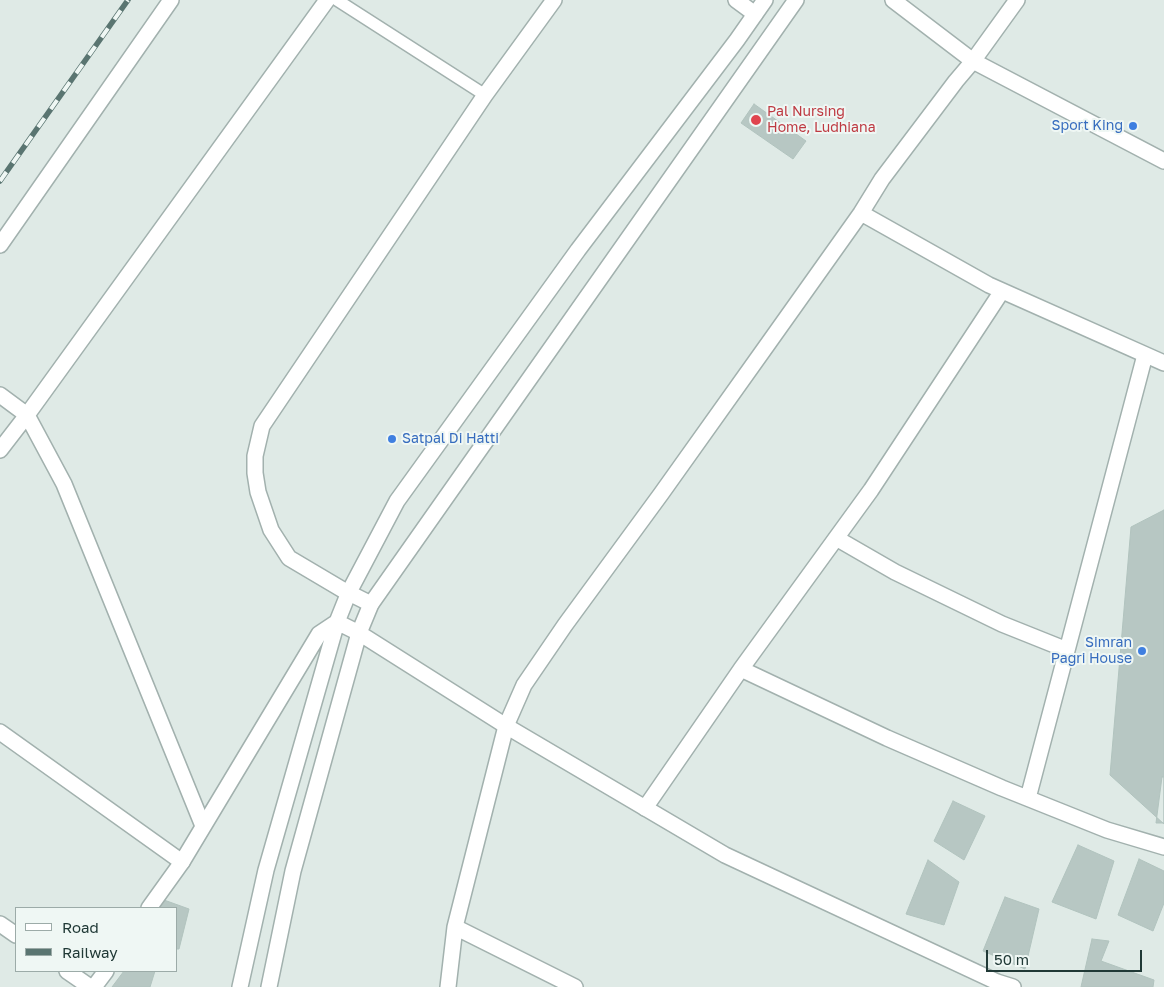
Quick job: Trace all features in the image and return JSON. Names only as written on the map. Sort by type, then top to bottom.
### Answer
[{"type":"street","points":[[0,246],[171,0]]},
{"type":"street","points":[[0,450],[327,0]]},
{"type":"street","points":[[371,604],[289,558],[271,530],[258,492],[255,473],[254,456],[262,426],[485,94],[554,0]]},
{"type":"street","points":[[736,0],[755,14]]},
{"type":"street","points":[[240,987],[266,870],[337,622],[349,592],[397,501],[578,250],[737,40],[765,0]]},
{"type":"street","points":[[269,987],[293,871],[360,633],[371,604],[796,0]]},
{"type":"street","points":[[893,0],[973,61],[1164,161]]},
{"type":"street","points":[[448,987],[455,927],[506,726],[524,685],[861,213],[882,179],[973,61],[1017,0]]},
{"type":"street","points":[[861,213],[989,285],[1164,363]]},
{"type":"street","points":[[645,808],[741,669],[871,490],[1002,291]]},
{"type":"street","points":[[1028,798],[1145,355]]},
{"type":"street","points":[[0,395],[27,415],[64,484],[203,826]]},
{"type":"street","points":[[836,538],[895,572],[993,619],[1067,650]]},
{"type":"street","points":[[150,907],[182,862],[320,634],[337,622]]},
{"type":"street","points":[[337,622],[360,633],[506,726],[725,855],[997,982],[1013,987]]},
{"type":"street","points":[[741,669],[887,738],[1028,798],[1107,830],[1164,847]]},
{"type":"street","points":[[0,732],[182,862]]},
{"type":"street","points":[[0,924],[15,934]]},
{"type":"street","points":[[455,927],[575,987]]},
{"type":"street","points":[[68,972],[90,987]]},
{"type":"street","points":[[94,987],[105,972]]},
{"type":"lane","points":[[337,0],[485,94]]},
{"type":"building","points":[[754,104],[806,141],[793,159],[741,123]]},
{"type":"building","name":"Simran Pagri House","points":[[1164,510],[1164,824],[1110,775],[1131,527]]},
{"type":"building","points":[[1162,777],[1164,777],[1164,823],[1156,823]]},
{"type":"building","points":[[953,801],[985,816],[964,860],[934,841]]},
{"type":"building","points":[[1078,845],[1114,861],[1096,919],[1052,902]]},
{"type":"building","points":[[1139,859],[1164,871],[1164,903],[1153,931],[1118,915]]},
{"type":"building","points":[[928,860],[959,882],[944,925],[906,914]]},
{"type":"building","points":[[1005,897],[1039,909],[1025,969],[983,951]]},
{"type":"building","points":[[164,900],[189,909],[179,949],[178,907],[160,907]]},
{"type":"building","points":[[1092,939],[1109,941],[1101,961],[1154,980],[1153,987],[1081,987]]},
{"type":"building","points":[[123,972],[155,972],[150,987],[112,987]]},
{"type":"railway","points":[[0,181],[128,0]]},
{"type":"place","name":"Pal Nursing Home, Ludhiana","points":[[756,120]]},
{"type":"place","name":"Sport King","points":[[1133,126]]},
{"type":"place","name":"Satpal Di Hatti","points":[[392,439]]},
{"type":"place","name":"Simran Pagri House","points":[[1142,651]]}]
